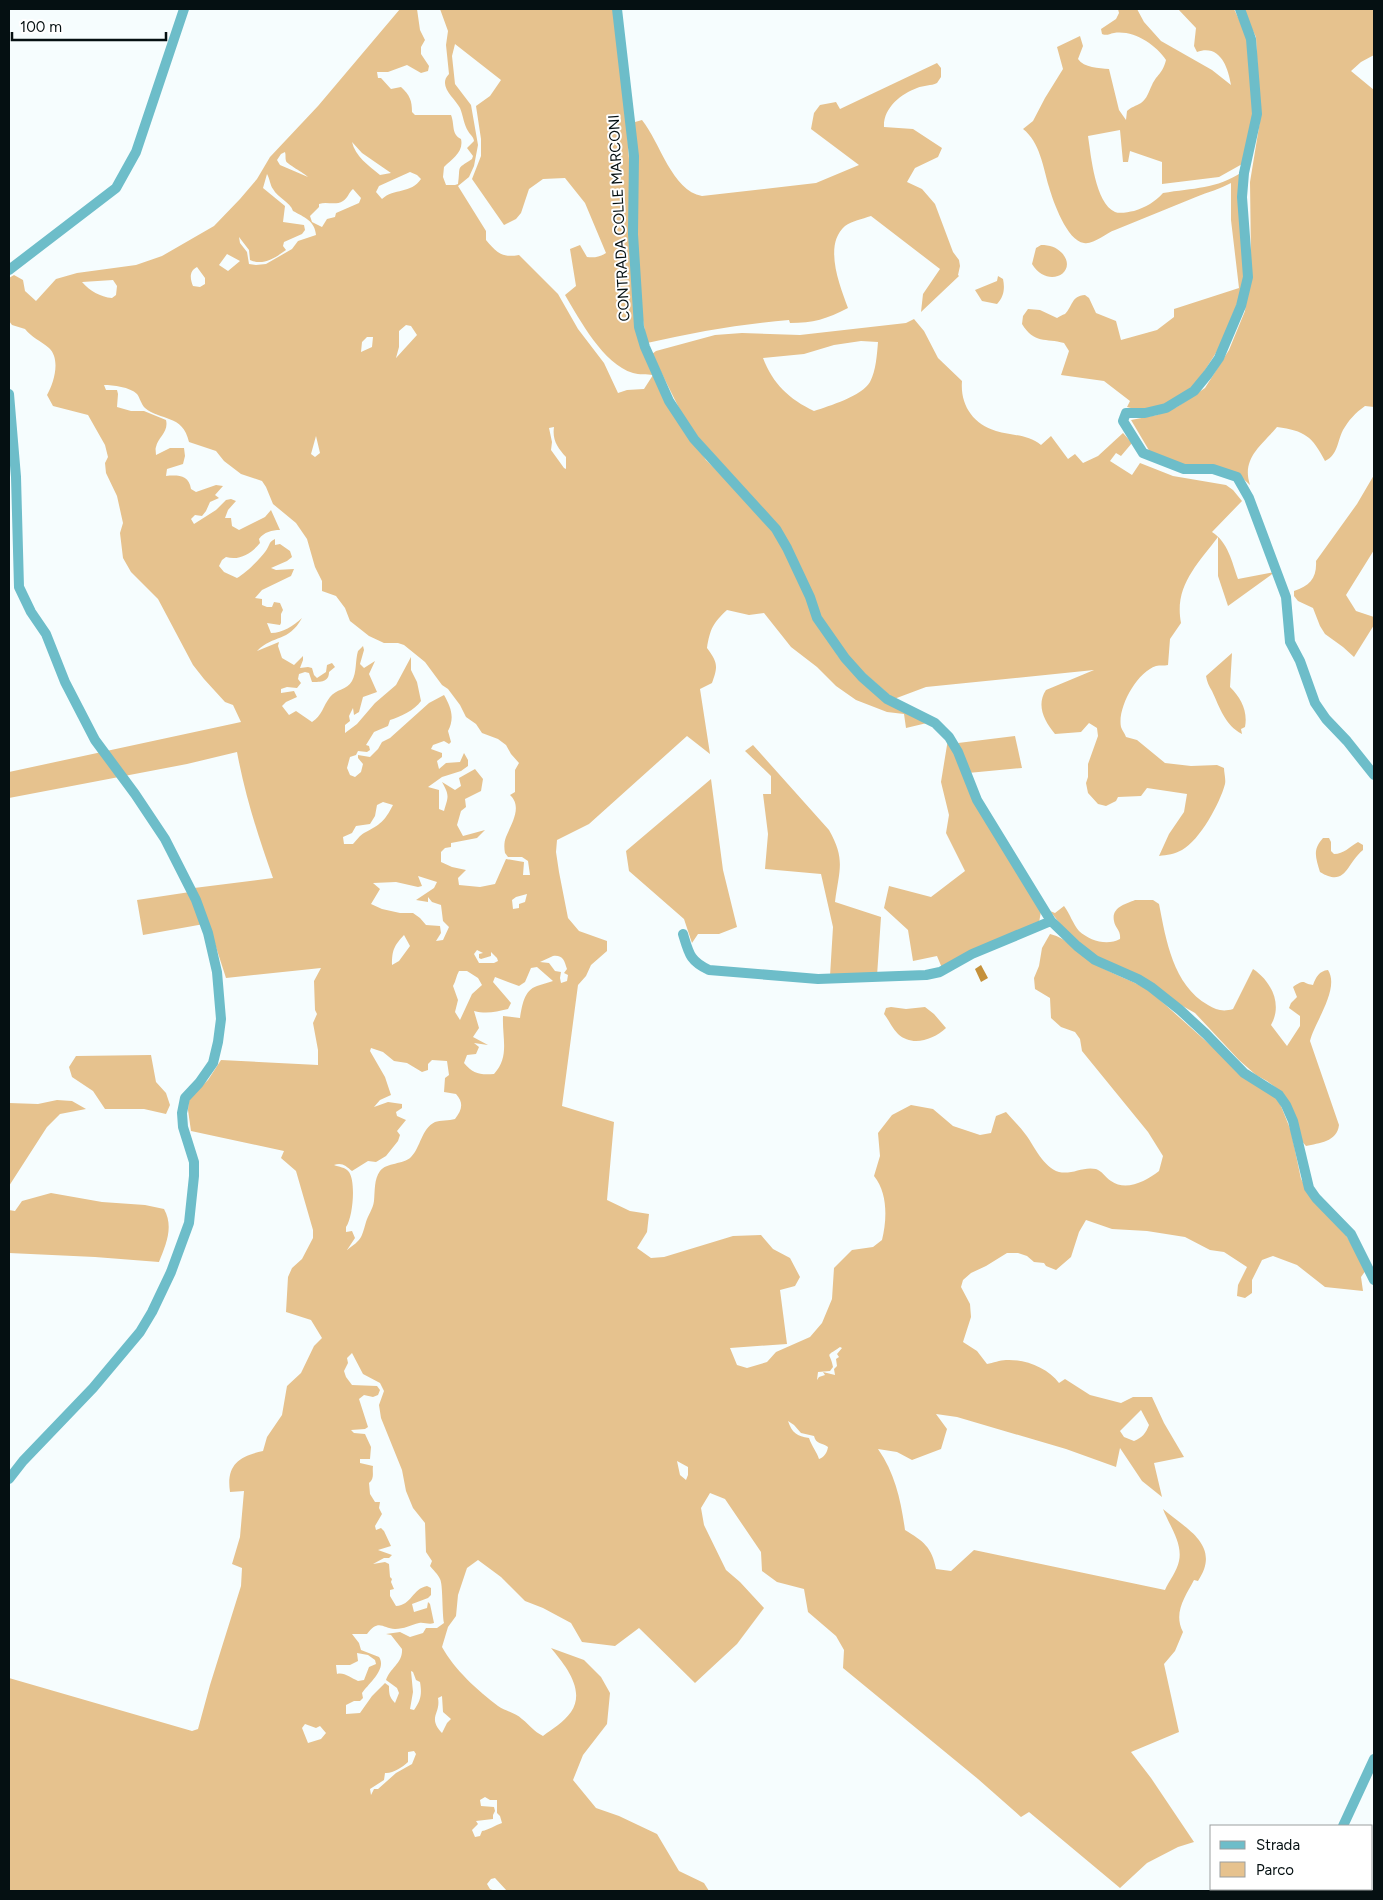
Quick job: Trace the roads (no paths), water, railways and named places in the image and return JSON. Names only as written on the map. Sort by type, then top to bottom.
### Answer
[{"type":"street","points":[[9,270],[116,188],[136,152],[184,9]]},
{"type":"street","name":"CONTRADA COLLE MARCONI","points":[[618,9],[634,156],[632,234],[639,327],[645,347],[669,401],[694,438],[776,529],[810,597],[817,618],[845,658],[862,677],[887,699],[935,724],[949,737],[958,752],[977,800],[1051,921],[1095,960],[1138,979],[1180,1010],[1244,1073],[1279,1095],[1286,1105],[1292,1121],[1309,1188],[1316,1198],[1351,1234],[1374,1280]]},
{"type":"street","points":[[1240,9],[1251,39],[1257,114],[1242,189],[1248,277],[1241,306],[1219,358],[1194,391],[1166,408],[1145,413],[1126,414],[1124,421],[1143,454],[1184,469],[1213,469],[1237,476],[1249,498],[1286,597],[1290,642],[1300,661],[1315,703],[1326,719],[1347,741],[1374,775]]},
{"type":"street","points":[[9,394],[16,477],[19,587],[31,612],[46,634],[65,682],[95,740],[165,839],[196,900],[208,932],[217,972],[221,1020],[213,1063],[199,1083],[185,1098],[182,1113],[183,1127],[194,1162],[194,1176],[189,1223],[171,1272],[140,1332],[93,1388],[23,1461],[9,1480]]},
{"type":"street","points":[[683,934],[689,955],[698,964],[709,970],[818,979],[882,977],[926,975],[940,972],[972,954],[1051,921]]},
{"type":"street","points":[[1343,1825],[1374,1759]]}]
